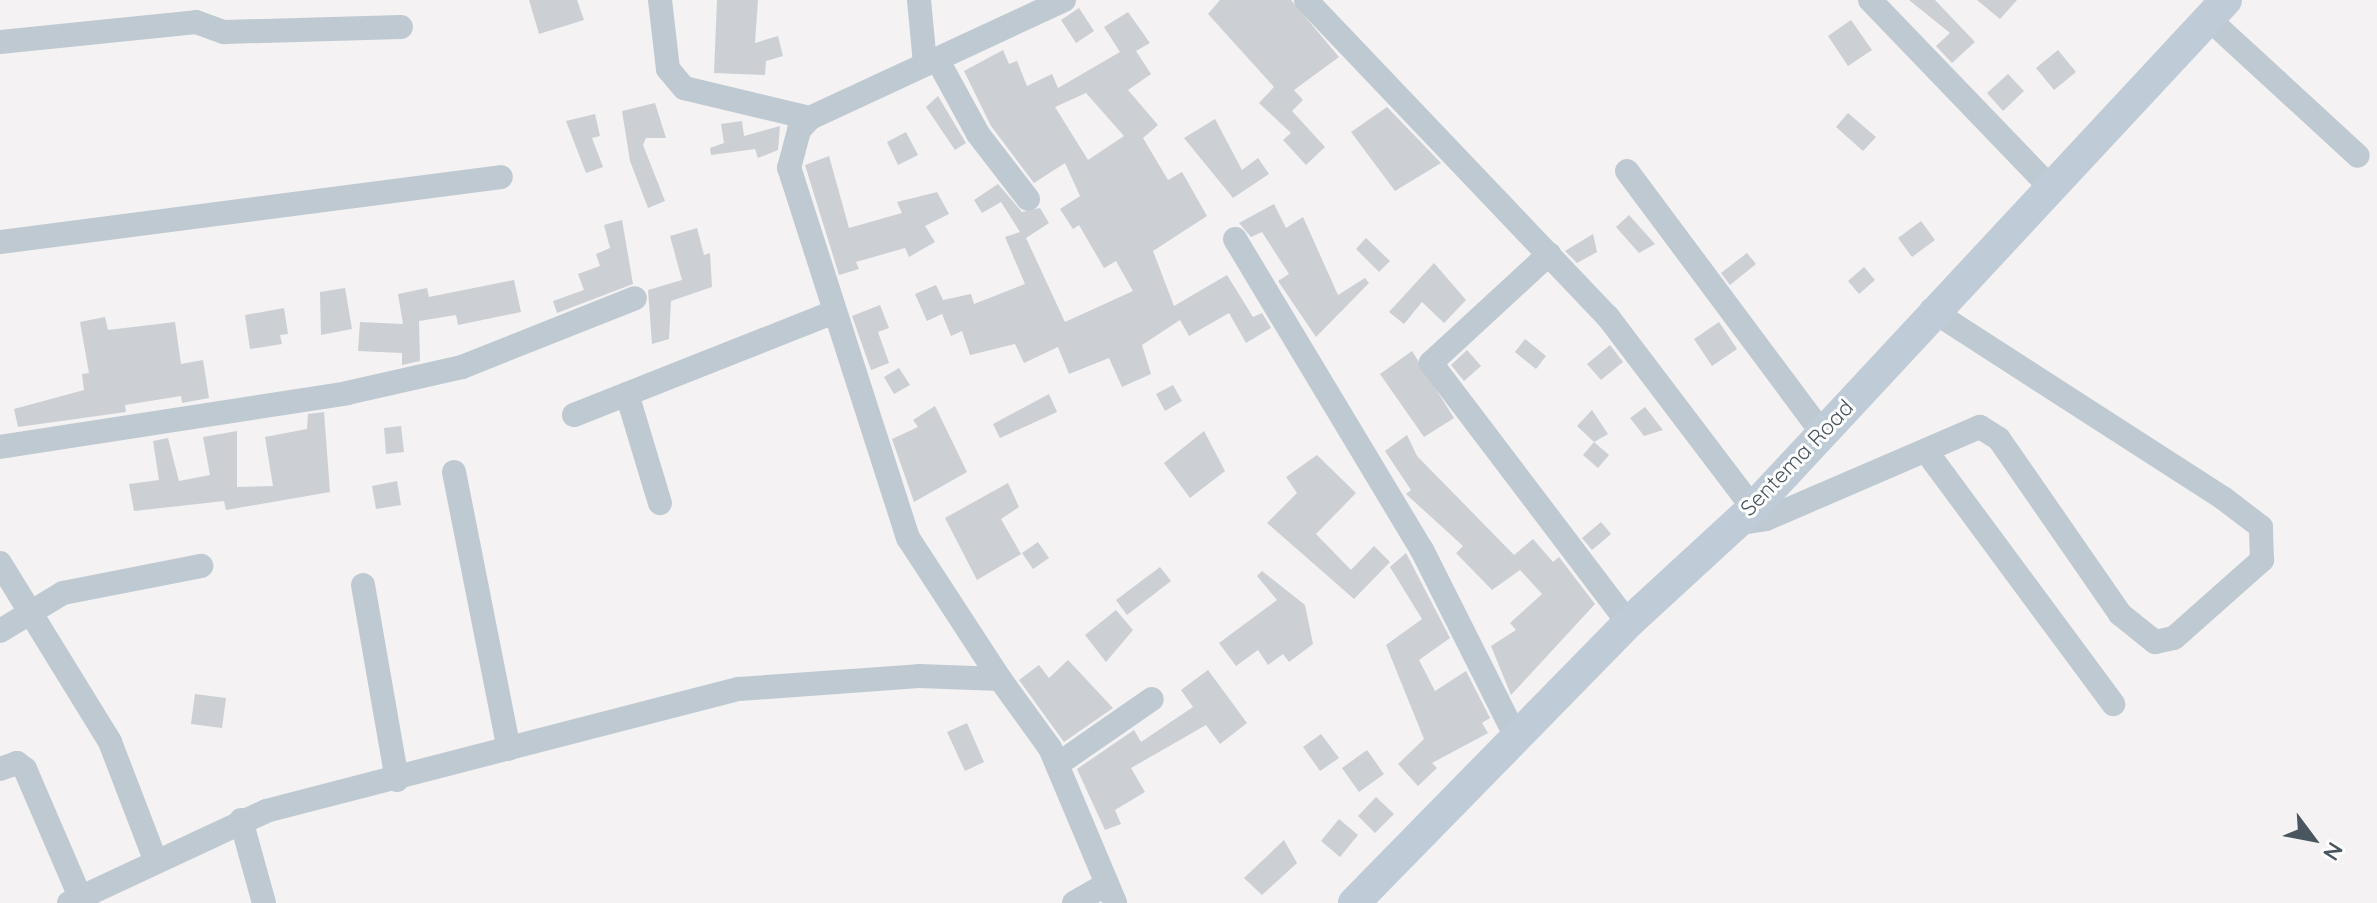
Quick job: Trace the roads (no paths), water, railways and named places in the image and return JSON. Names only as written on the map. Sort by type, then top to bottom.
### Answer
[{"type":"main road","name":"Sentema Road","points":[[1354,903],[1628,623],[1744,516],[1823,434],[1931,310],[2053,190],[2218,10]]},
{"type":"street","points":[[660,0],[668,69],[684,88],[810,118]]},
{"type":"street","points":[[919,0],[931,62],[978,134],[1028,199]]},
{"type":"street","points":[[1064,0],[810,118],[799,130],[789,168],[832,313],[908,538],[1058,764],[1111,894],[1074,903]]},
{"type":"street","points":[[1306,0],[1608,317],[1744,516],[1766,519],[1926,451],[1967,427],[1999,439],[2120,614],[2155,642],[2174,638],[2262,560],[2261,527],[2223,498],[1931,310]]},
{"type":"street","points":[[1870,0],[2053,190]]},
{"type":"street","points":[[2218,10],[2358,156]]},
{"type":"street","points":[[0,42],[196,22],[224,32],[401,27]]},
{"type":"street","points":[[1627,171],[1823,434]]},
{"type":"street","points":[[0,242],[501,177]]},
{"type":"street","points":[[1235,239],[1422,550],[1517,739]]},
{"type":"street","points":[[1549,254],[1431,363],[1628,623]]},
{"type":"street","points":[[0,447],[347,393],[462,367],[635,298]]},
{"type":"street","points":[[574,415],[832,313]]},
{"type":"street","points":[[627,394],[660,503]]},
{"type":"street","points":[[1926,451],[2113,704]]},
{"type":"street","points":[[454,472],[509,749]]},
{"type":"street","points":[[0,563],[27,613],[110,742],[155,859]]},
{"type":"street","points":[[0,631],[63,593],[201,566]]},
{"type":"street","points":[[363,585],[397,780]]},
{"type":"street","points":[[0,769],[17,763],[25,769],[75,900],[241,820],[739,689],[919,676],[1000,679]]},
{"type":"street","points":[[1058,764],[1152,699]]},
{"type":"street","points":[[241,820],[264,903]]}]
